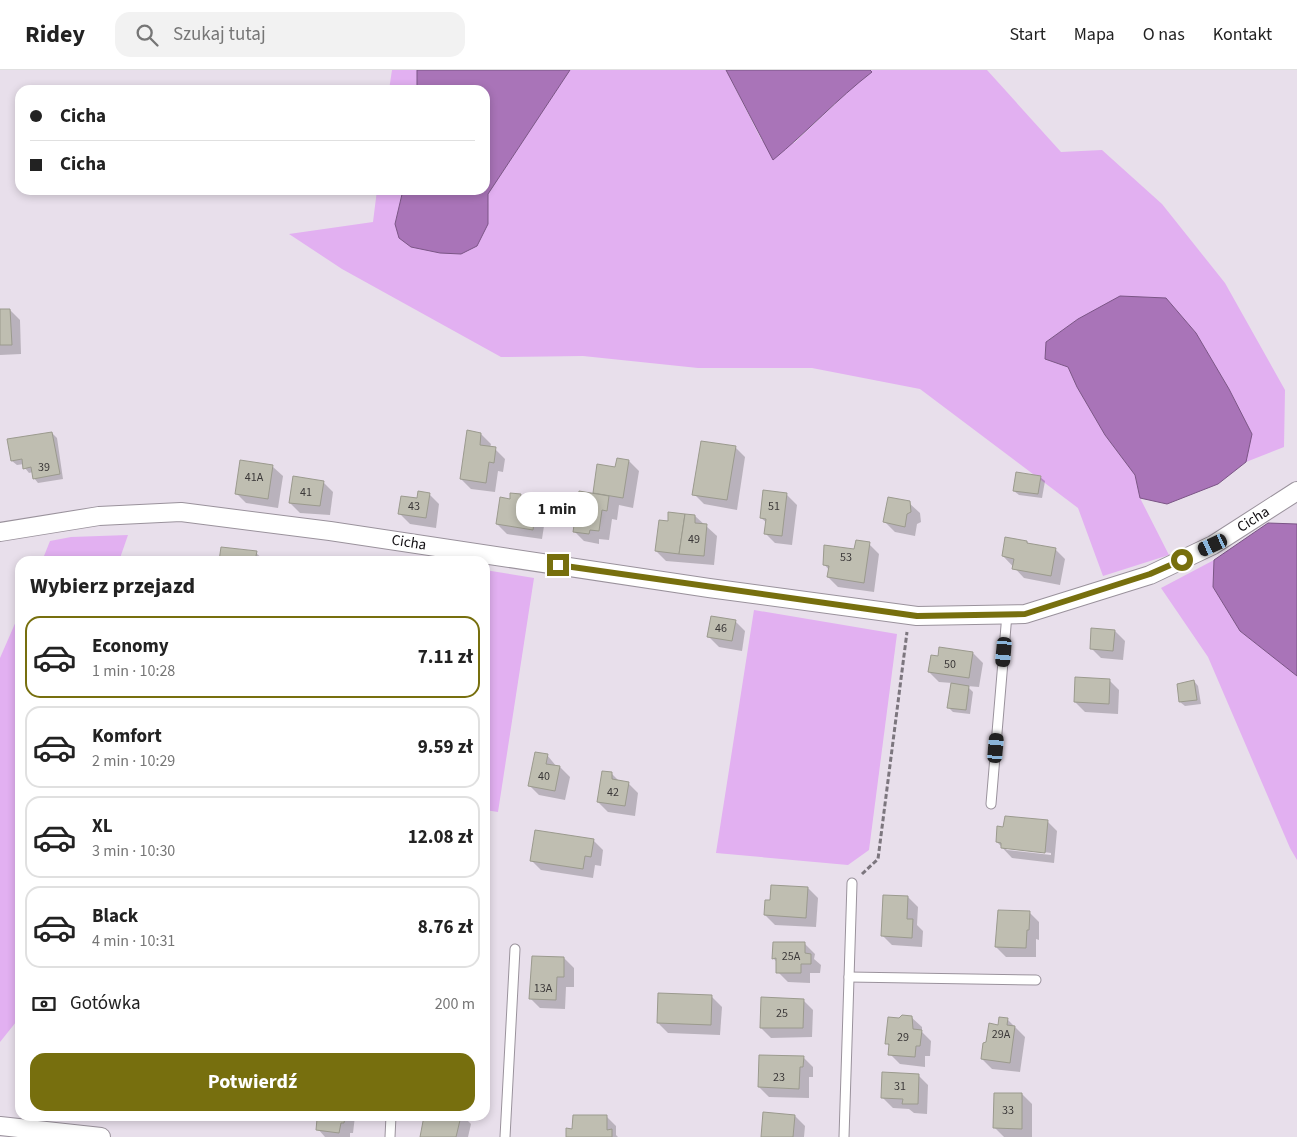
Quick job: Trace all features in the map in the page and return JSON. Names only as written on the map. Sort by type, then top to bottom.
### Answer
[{"type":"street","name":"Cicha","points":[[0,532],[99,516],[181,512],[330,530],[709,588],[910,615],[1025,614],[1150,574],[1213,545],[1297,491]]},
{"type":"street","points":[[0,1126],[101,1137]]},
{"type":"lane","points":[[991,804],[1006,614]]},
{"type":"lane","points":[[844,1137],[852,883]]},
{"type":"lane","points":[[505,1137],[515,949]]},
{"type":"lane","points":[[849,977],[1036,980]]},
{"type":"lane","points":[[390,1137],[391,1121]]},
{"type":"path","points":[[852,883],[878,859],[910,615]]},
{"type":"shaded area","points":[[392,70],[417,70],[417,85],[390,85]]},
{"type":"shaded area","points":[[417,70],[570,70],[490,191],[490,85],[417,85]]},
{"type":"shaded area","points":[[570,70],[726,70],[762,141],[794,143],[853,87],[871,73],[870,70],[987,70],[1061,152],[1102,150],[1162,204],[1225,283],[1285,390],[1284,447],[1246,462],[1252,434],[1229,389],[1196,333],[1166,298],[1078,319],[1046,342],[1045,359],[1068,367],[1077,387],[1105,435],[1135,475],[1140,498],[1169,555],[1103,576],[1078,508],[920,389],[812,368],[698,368],[583,356],[501,357],[342,269],[289,234],[373,222],[376,195],[402,195],[395,224],[488,224],[488,195],[490,195],[490,191]]},
{"type":"shaded area","points":[[726,70],[870,70],[872,72],[773,160]]},
{"type":"shaded area","points":[[402,195],[488,195],[488,224],[477,246],[461,254],[440,253],[411,247],[399,238],[395,224]]},
{"type":"shaded area","points":[[1120,296],[1166,298],[1196,333],[1229,389],[1252,434],[1246,462],[1218,484],[1167,504],[1140,498],[1135,475],[1105,435],[1077,387],[1068,367],[1045,359],[1046,342],[1078,319]]},
{"type":"shaded area","points":[[1268,523],[1297,524],[1297,676],[1240,631],[1213,587],[1214,560]]},
{"type":"shaded area","points":[[128,535],[121,556],[44,556],[50,541],[71,537]]},
{"type":"shaded area","points":[[1214,560],[1213,587],[1240,631],[1297,676],[1297,860],[1290,848],[1208,657],[1161,588]]},
{"type":"shaded area","points":[[490,571],[534,578],[498,812],[490,811]]},
{"type":"shaded area","points":[[754,610],[897,634],[869,850],[848,865],[716,853]]},
{"type":"shaded area","points":[[15,624],[15,1023],[0,1042],[0,658]]},
{"type":"building","points":[[0,309],[10,309],[12,345],[0,345]]},
{"type":"building","points":[[467,430],[481,433],[480,445],[496,447],[494,463],[489,462],[486,483],[460,479]]},
{"type":"building","points":[[52,432],[60,474],[33,479],[31,467],[23,469],[22,459],[11,461],[7,439]]},
{"type":"building","points":[[701,441],[736,446],[727,500],[692,495]]},
{"type":"building","points":[[617,458],[629,460],[623,498],[593,493],[597,464],[615,467]]},
{"type":"building","points":[[240,460],[273,465],[268,499],[235,494]]},
{"type":"building","points":[[1016,472],[1041,476],[1038,494],[1013,491]]},
{"type":"building","points":[[293,476],[324,481],[320,506],[289,503]]},
{"type":"building","points":[[763,490],[787,493],[782,536],[764,534],[766,519],[760,518]]},
{"type":"building","points":[[418,491],[430,493],[426,518],[398,514],[401,496],[417,498]]},
{"type":"building","points":[[579,491],[609,496],[607,511],[602,510],[599,531],[590,530],[589,534],[573,532]]},
{"type":"building","points":[[510,493],[521,494],[520,500],[537,502],[533,530],[496,524],[500,497],[510,499]]},
{"type":"building","points":[[888,497],[910,501],[911,512],[907,514],[905,527],[883,522]]},
{"type":"building","points":[[668,512],[685,514],[679,554],[655,551],[659,520],[668,521]]},
{"type":"building","points":[[685,514],[695,515],[695,523],[707,524],[704,556],[679,554]]},
{"type":"building","points":[[1005,537],[1056,548],[1051,576],[1012,569],[1014,559],[1002,556]]},
{"type":"building","points":[[856,540],[870,542],[864,583],[827,577],[829,566],[823,565],[824,545],[854,549]]},
{"type":"building","points":[[221,547],[257,551],[256,556],[220,556]]},
{"type":"building","points":[[711,616],[736,620],[732,641],[707,637]]},
{"type":"building","points":[[1091,628],[1115,630],[1113,651],[1090,649]]},
{"type":"building","points":[[939,647],[973,652],[969,678],[928,672],[931,655],[938,656]]},
{"type":"building","points":[[1075,677],[1110,679],[1109,704],[1074,702]]},
{"type":"building","points":[[1194,680],[1197,700],[1179,702],[1177,684]]},
{"type":"building","points":[[951,683],[969,686],[966,710],[947,708]]},
{"type":"building","points":[[535,752],[548,754],[546,764],[560,766],[555,791],[528,786]]},
{"type":"building","points":[[602,771],[612,772],[612,779],[629,782],[625,806],[597,802]]},
{"type":"building","points":[[1005,816],[1048,820],[1045,853],[1001,848],[1001,843],[996,842],[997,826],[1003,827]]},
{"type":"building","points":[[535,830],[594,839],[591,857],[585,856],[583,869],[530,861]]},
{"type":"building","points":[[771,885],[808,887],[806,918],[764,915],[765,900],[770,900]]},
{"type":"building","points":[[883,895],[908,896],[907,919],[913,919],[912,938],[881,936]]},
{"type":"building","points":[[998,910],[1030,911],[1026,948],[995,947]]},
{"type":"building","points":[[773,942],[805,942],[805,953],[811,954],[811,964],[801,964],[801,973],[776,973],[776,958],[772,959]]},
{"type":"building","points":[[532,956],[564,957],[564,977],[557,977],[556,1000],[529,999]]},
{"type":"building","points":[[658,993],[712,995],[711,1025],[657,1023]]},
{"type":"building","points":[[761,997],[804,999],[803,1028],[760,1028]]},
{"type":"building","points":[[902,1015],[912,1016],[913,1029],[922,1030],[920,1046],[916,1046],[915,1057],[888,1055],[889,1044],[885,1044],[888,1017],[899,1018]]},
{"type":"building","points":[[999,1017],[1008,1018],[1007,1025],[1015,1026],[1010,1063],[981,1059],[983,1043],[986,1042],[989,1023],[998,1025]]},
{"type":"building","points":[[759,1055],[804,1056],[803,1067],[800,1067],[799,1089],[758,1087]]},
{"type":"building","points":[[882,1072],[919,1074],[918,1104],[902,1104],[903,1099],[881,1098]]},
{"type":"building","points":[[994,1093],[1022,1093],[1022,1129],[993,1128]]},
{"type":"building","points":[[763,1112],[795,1115],[793,1137],[761,1137]]},
{"type":"building","points":[[573,1115],[607,1115],[607,1130],[612,1129],[612,1137],[566,1137],[566,1128],[572,1129]]},
{"type":"building","points":[[317,1121],[344,1121],[344,1123],[341,1123],[339,1133],[316,1130]]},
{"type":"building","points":[[423,1121],[460,1121],[456,1137],[420,1137]]},
{"type":"route","points":[[558,565],[709,588],[917,616],[1025,614],[1150,574],[1182,560]]}]
